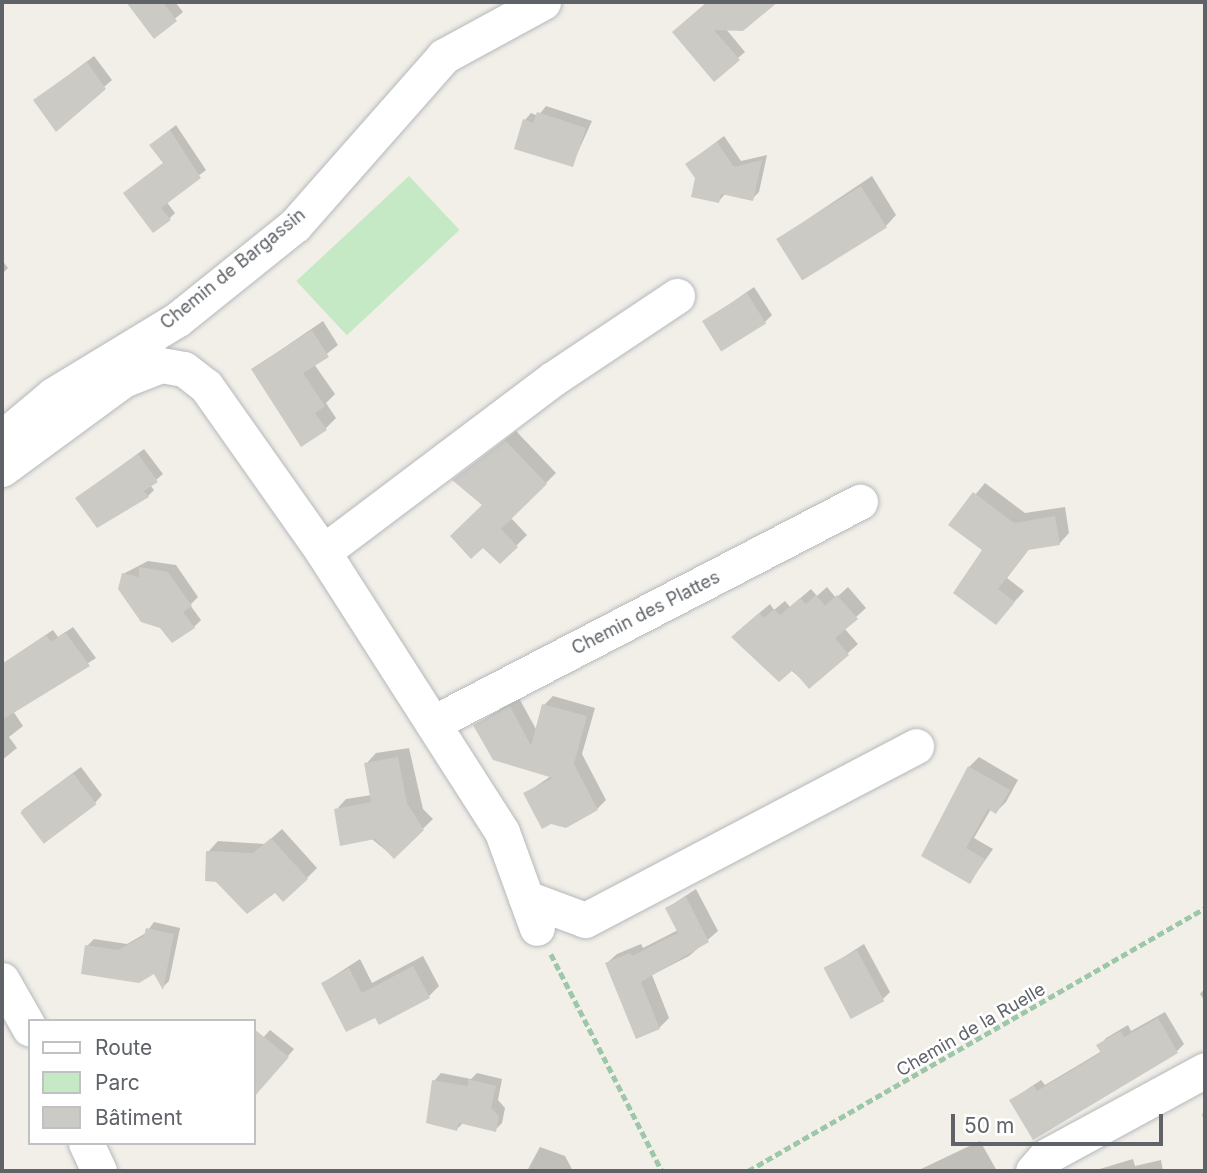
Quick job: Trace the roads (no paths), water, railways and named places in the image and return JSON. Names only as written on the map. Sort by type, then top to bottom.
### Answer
[{"type":"street","name":"Chemin de Bargassin","points":[[3,443],[53,395],[178,319],[295,225],[444,55],[543,2]]},
{"type":"street","points":[[323,552],[554,378],[677,296]]},
{"type":"street","points":[[3,443],[123,380],[161,365],[184,369],[206,386],[323,552],[502,832],[531,913],[585,920],[916,746]]},
{"type":"street","name":"Chemin des Plattes","points":[[433,723],[860,502]]},
{"type":"street","points":[[2,980],[28,1026]]},
{"type":"street","points":[[1033,1171],[1045,1157],[1205,1070]]},
{"type":"street","points":[[87,1145],[99,1171]]}]
